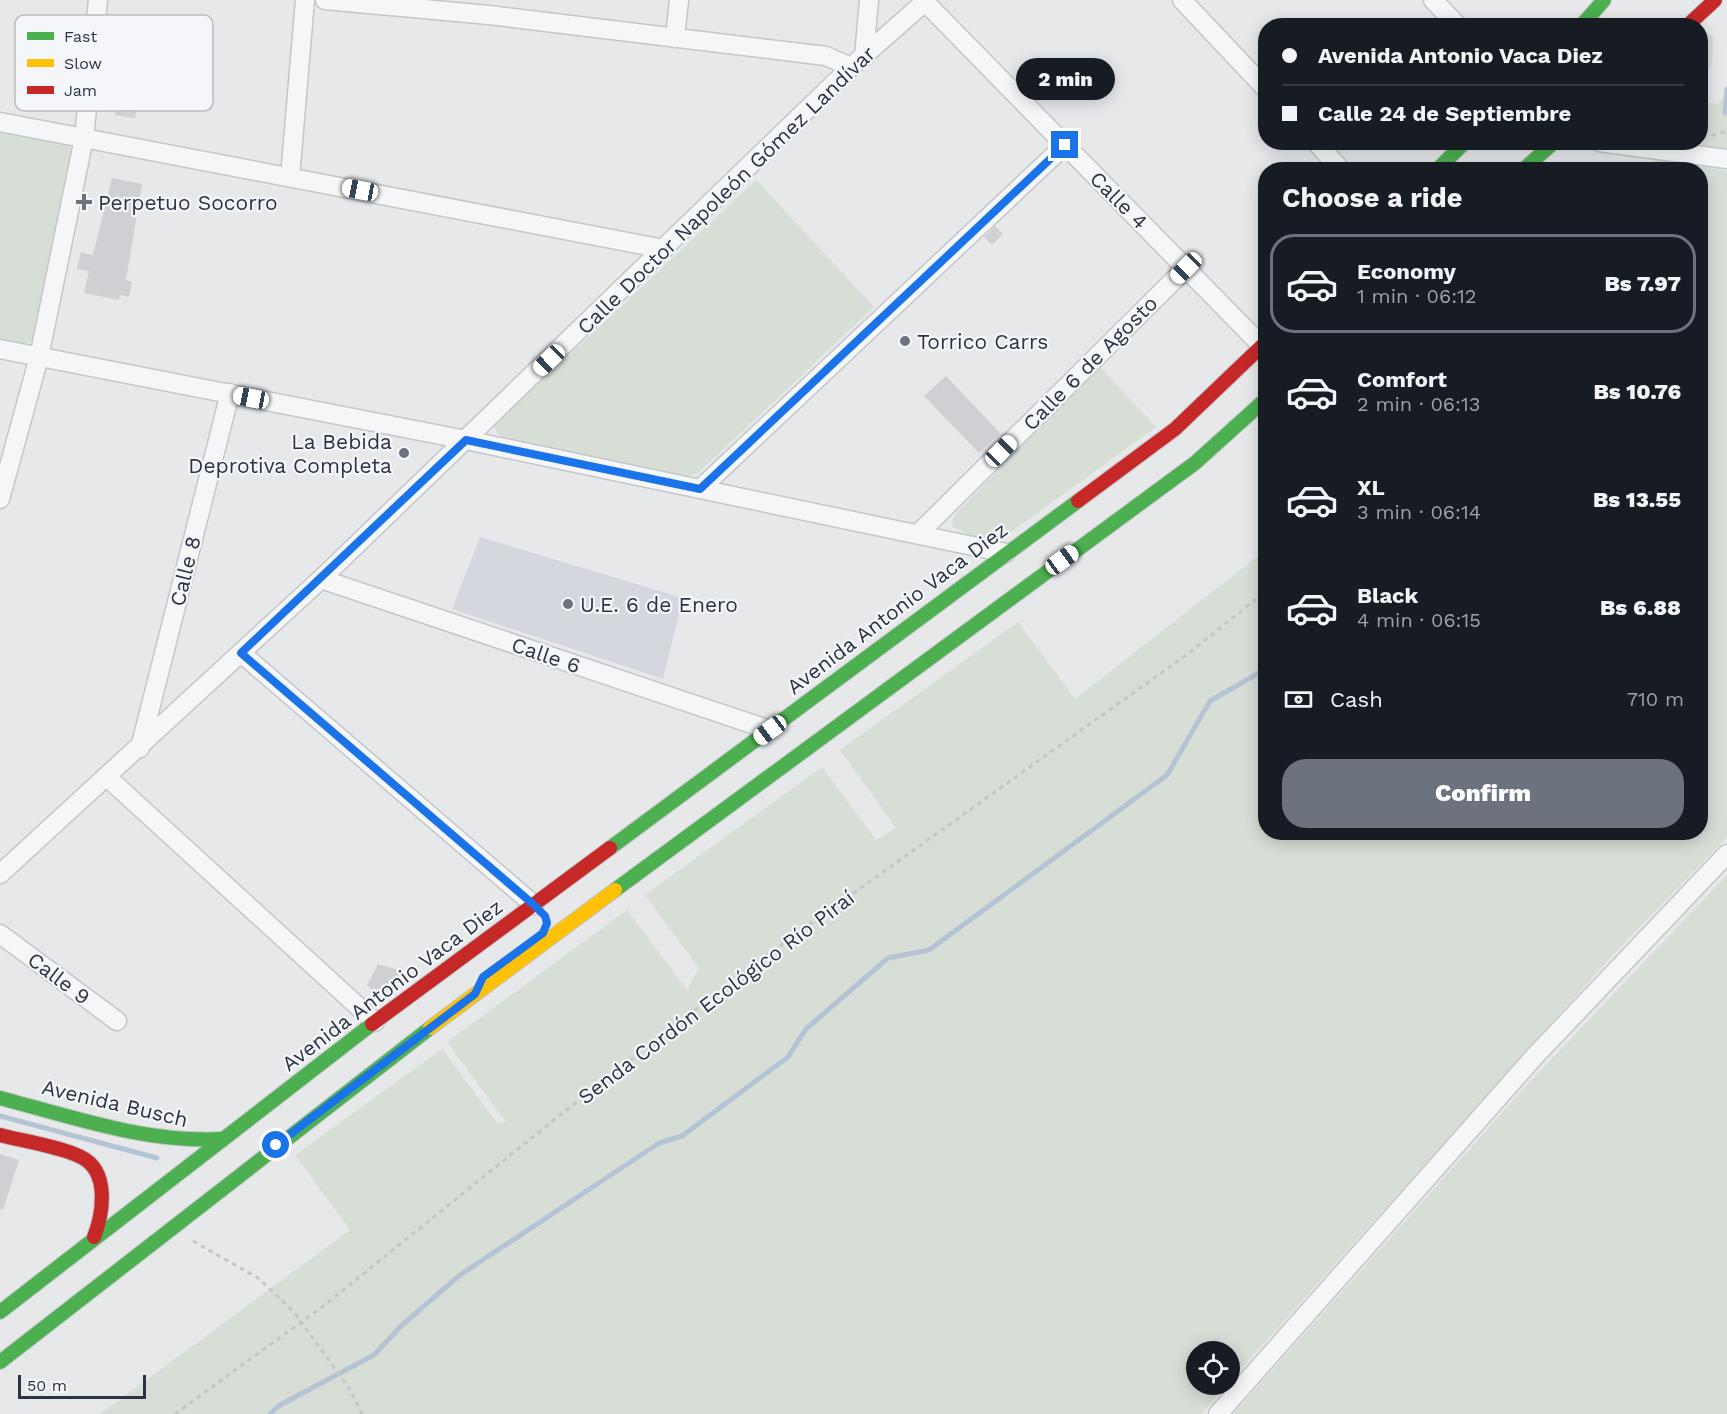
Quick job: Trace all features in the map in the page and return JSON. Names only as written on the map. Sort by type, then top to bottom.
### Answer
[{"type":"main road","points":[[1588,18],[1604,0]]},
{"type":"main road","points":[[1696,18],[1715,0]]},
{"type":"main road","points":[[1445,162],[1457,150]]},
{"type":"main road","points":[[1532,162],[1545,150]]},
{"type":"main road","name":"Avenida Antonio Vaca Diez","points":[[0,1311],[375,1022],[542,914],[770,730],[1175,429],[1258,350]]},
{"type":"main road","points":[[0,1362],[168,1227],[475,994],[1195,463],[1258,406]]},
{"type":"main road","points":[[475,994],[483,977],[543,933],[542,914]]},
{"type":"main road","name":"Avenida Busch","points":[[0,1098],[167,1140],[196,1143],[221,1139]]},
{"type":"main road","points":[[0,1135],[83,1157],[97,1174],[103,1195],[102,1217],[94,1237]]},
{"type":"street","points":[[96,15],[98,0]]},
{"type":"street","points":[[290,177],[305,0]]},
{"type":"street","points":[[325,0],[490,8],[675,38],[826,56],[857,62],[869,0]]},
{"type":"street","points":[[675,38],[679,0]]},
{"type":"street","points":[[1182,0],[1258,81]]},
{"type":"street","points":[[1432,0],[1450,18]]},
{"type":"street","name":"Calle Doctor Napoleón Gómez Landívar","points":[[0,874],[140,748],[321,579],[857,62],[926,1]]},
{"type":"street","name":"Calle 4","points":[[926,1],[1186,268],[1258,338]]},
{"type":"street","points":[[0,499],[39,357],[84,138],[87,111]]},
{"type":"street","points":[[0,122],[664,249]]},
{"type":"street","points":[[700,489],[1065,145]]},
{"type":"street","points":[[1323,150],[1334,162]]},
{"type":"street","points":[[1659,150],[1727,159]]},
{"type":"street","name":"Calle 6 de Agosto","points":[[918,534],[1186,268]]},
{"type":"street","points":[[0,349],[466,440],[1006,553]]},
{"type":"street","name":"Calle 8","points":[[140,748],[230,393]]},
{"type":"street","name":"Calle 6","points":[[321,579],[770,730]]},
{"type":"street","points":[[241,653],[542,914]]},
{"type":"street","points":[[107,777],[375,1022]]},
{"type":"street","points":[[1218,1414],[1535,1056],[1727,854]]},
{"type":"street","name":"Calle 9","points":[[0,934],[117,1022]]},
{"type":"path","points":[[1708,136],[1727,131]]},
{"type":"path","name":"Senda Cordón Ecológico Río Piraí","points":[[174,1414],[301,1322],[756,963],[1190,653],[1258,598]]},
{"type":"path","points":[[168,1227],[258,1278],[301,1322],[349,1388],[362,1414]]},
{"type":"shaded area","points":[[1708,34],[1713,36],[1712,63],[1708,71]]},
{"type":"shaded area","points":[[1727,93],[1727,154],[1702,150],[1708,150],[1708,103],[1717,104]]},
{"type":"shaded area","points":[[0,132],[67,145],[75,153],[37,334],[27,345],[0,341]]},
{"type":"shaded area","points":[[1657,158],[1679,162],[1652,162]]},
{"type":"shaded area","points":[[1708,167],[1727,171],[1727,837],[1610,958],[1240,1370],[1240,1341],[1186,1341],[1186,1395],[1218,1395],[1201,1414],[100,1414],[350,1230],[295,1155],[442,1049],[497,1123],[506,1122],[447,1042],[627,910],[687,990],[699,968],[645,895],[822,767],[876,840],[896,828],[840,750],[1018,622],[1075,699],[1258,556],[1258,840],[1708,840]]},
{"type":"shaded area","points":[[756,180],[874,307],[697,474],[688,476],[511,442],[500,436],[494,428],[498,422]]},
{"type":"shaded area","points":[[1099,366],[1156,427],[1003,538],[971,536],[953,527],[952,521],[955,515]]},
{"type":"shaded area","name":"U.E. 6 de Enero","points":[[480,537],[683,598],[663,679],[452,609]]},
{"type":"shaded area","points":[[1727,875],[1727,1414],[1233,1414],[1525,1087]]},
{"type":"building","points":[[116,111],[136,111],[135,118],[115,115]]},
{"type":"building","points":[[112,178],[142,184],[126,280],[132,282],[129,297],[120,295],[119,300],[84,293],[89,271],[77,269],[81,252],[93,255]]},
{"type":"building","points":[[995,226],[1003,234],[992,245],[984,237]]},
{"type":"building","points":[[946,376],[1000,433],[979,453],[924,396]]},
{"type":"building","points":[[378,964],[409,973],[379,996],[367,985]]},
{"type":"building","points":[[0,1154],[19,1160],[3,1210],[0,1209]]},
{"type":"waterway","points":[[1725,113],[1727,89]]},
{"type":"waterway","points":[[270,1414],[280,1405],[374,1355],[401,1326],[460,1275],[659,1143],[682,1136],[788,1057],[806,1029],[888,958],[929,950],[1167,775],[1210,701],[1258,674]]},
{"type":"waterway","points":[[0,1116],[157,1158]]},
{"type":"traffic: fast","points":[[1588,18],[1604,0]]},
{"type":"traffic: fast","points":[[1445,162],[1457,150]]},
{"type":"traffic: fast","points":[[1532,162],[1545,150]]},
{"type":"traffic: fast","points":[[615,890],[1195,463],[1258,406]]},
{"type":"traffic: fast","points":[[610,848],[1078,501]]},
{"type":"traffic: fast","points":[[0,1312],[372,1024]]},
{"type":"traffic: fast","points":[[0,1362],[430,1028]]},
{"type":"traffic: fast","points":[[0,1098],[137,1133],[165,1137],[221,1139]]},
{"type":"traffic: slow","points":[[430,1028],[615,890]]},
{"type":"traffic: jam","points":[[1696,18],[1715,0]]},
{"type":"traffic: jam","points":[[1078,501],[1175,429],[1258,350]]},
{"type":"traffic: jam","points":[[372,1024],[610,848]]},
{"type":"traffic: jam","points":[[0,1135],[64,1150],[81,1157],[90,1164],[97,1172],[102,1194],[100,1217],[94,1237]]},
{"type":"place","name":"Perpetuo Socorro","points":[[84,202]]},
{"type":"place","name":"Torrico Carrs","points":[[905,341]]},
{"type":"place","name":"La Bebida Deprotiva Completa","points":[[404,453]]},
{"type":"place","name":"U.E. 6 de Enero","points":[[568,604]]},
{"type":"route","points":[[276,1145],[475,994],[483,977],[543,933],[547,919],[534,905],[241,653],[466,440],[700,489],[1065,145]]}]
